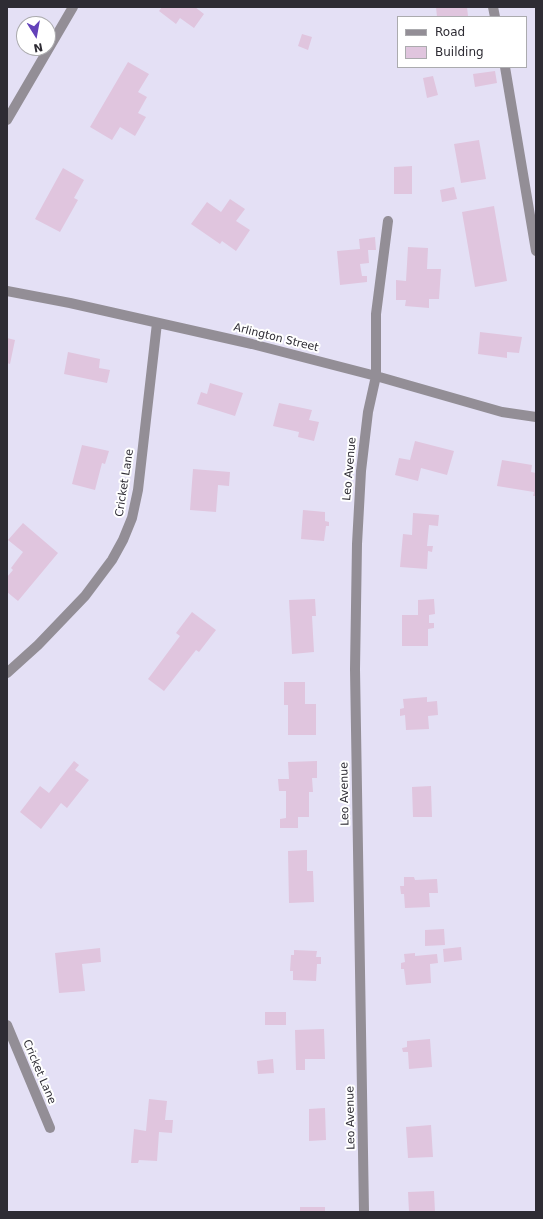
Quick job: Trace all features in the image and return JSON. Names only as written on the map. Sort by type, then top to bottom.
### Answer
[{"type":"street","points":[[7,120],[73,7]]},
{"type":"street","points":[[505,68],[536,251]]},
{"type":"street","name":"Leo Avenue","points":[[364,1212],[355,669],[357,544],[361,471],[367,420],[376,376],[376,314],[388,221]]},
{"type":"street","name":"Arlington Street","points":[[7,291],[70,303],[252,344],[376,376],[502,412],[536,417]]},
{"type":"street","name":"Cricket Lane","points":[[7,673],[38,645],[85,596],[112,560],[124,540],[132,518],[138,490],[157,323]]},
{"type":"street","name":"Cricket Lane","points":[[7,1025],[50,1128]]},
{"type":"building","points":[[162,7],[195,7],[204,14],[194,28],[180,18],[176,24],[159,11]]},
{"type":"building","points":[[436,7],[467,7],[468,16],[437,16]]},
{"type":"building","points":[[302,34],[312,37],[308,50],[298,46]]},
{"type":"building","points":[[128,62],[149,74],[138,92],[147,97],[138,113],[146,117],[135,136],[120,127],[112,140],[90,127]]},
{"type":"building","points":[[495,71],[497,83],[475,87],[473,74]]},
{"type":"building","points":[[433,76],[438,95],[427,98],[423,78]]},
{"type":"building","points":[[479,140],[486,179],[461,183],[454,144]]},
{"type":"building","points":[[412,166],[412,194],[394,194],[394,167]]},
{"type":"building","points":[[63,168],[84,180],[74,198],[78,200],[60,232],[35,219]]},
{"type":"building","points":[[454,187],[457,199],[442,202],[440,190]]},
{"type":"building","points":[[230,199],[245,209],[236,221],[250,230],[236,251],[222,241],[220,244],[191,224],[207,202],[221,212]]},
{"type":"building","points":[[494,206],[507,281],[475,287],[462,212]]},
{"type":"building","points":[[375,237],[376,250],[368,250],[369,263],[360,264],[362,276],[367,276],[367,282],[340,285],[337,251],[360,249],[359,239]]},
{"type":"building","points":[[408,247],[428,248],[427,269],[441,269],[439,299],[429,299],[429,308],[405,306],[406,300],[396,300],[396,280],[406,281]]},
{"type":"building","points":[[480,332],[522,337],[519,353],[507,352],[507,358],[478,354]]},
{"type":"building","points":[[7,338],[15,340],[10,364],[7,363]]},
{"type":"building","points":[[68,352],[100,359],[99,368],[110,370],[107,383],[64,374]]},
{"type":"building","points":[[210,383],[243,393],[235,416],[197,404],[201,392],[207,394]]},
{"type":"building","points":[[279,403],[312,410],[309,420],[319,422],[314,441],[298,437],[299,432],[273,426]]},
{"type":"building","points":[[415,441],[454,451],[447,475],[421,468],[418,481],[395,475],[399,458],[410,460]]},
{"type":"building","points":[[82,445],[109,451],[105,464],[102,463],[95,490],[72,484]]},
{"type":"building","points":[[502,460],[532,465],[531,472],[536,473],[536,496],[533,496],[534,492],[497,486]]},
{"type":"building","points":[[193,469],[230,472],[229,486],[218,485],[216,512],[190,510]]},
{"type":"building","points":[[303,510],[325,512],[325,521],[329,522],[329,526],[326,526],[324,541],[301,539]]},
{"type":"building","points":[[413,513],[439,515],[438,526],[429,525],[427,546],[433,546],[432,552],[428,551],[427,569],[400,567],[403,534],[412,535]]},
{"type":"building","points":[[23,523],[58,553],[18,601],[7,592],[7,577],[13,570],[11,568],[23,552],[8,540]]},
{"type":"building","points":[[315,599],[316,616],[312,616],[314,652],[292,654],[289,600]]},
{"type":"building","points":[[434,599],[435,614],[429,615],[429,623],[434,623],[434,628],[428,629],[428,646],[402,646],[402,615],[418,615],[418,600]]},
{"type":"building","points":[[192,612],[216,630],[199,652],[196,650],[164,691],[148,679],[180,636],[176,633]]},
{"type":"building","points":[[284,682],[305,682],[305,704],[316,704],[316,735],[288,735],[288,705],[284,705]]},
{"type":"building","points":[[427,697],[427,702],[437,701],[438,715],[428,716],[429,729],[406,730],[405,715],[400,716],[400,709],[404,708],[403,699]]},
{"type":"building","points":[[74,761],[79,765],[75,770],[89,780],[67,808],[61,803],[41,829],[20,812],[40,786],[49,793]]},
{"type":"building","points":[[317,761],[317,778],[312,778],[313,792],[309,792],[309,817],[298,817],[298,828],[280,828],[280,819],[286,818],[286,791],[279,791],[278,779],[289,779],[288,762]]},
{"type":"building","points":[[431,786],[432,817],[413,817],[412,787]]},
{"type":"building","points":[[307,850],[307,871],[313,871],[314,902],[289,903],[288,851]]},
{"type":"building","points":[[404,877],[414,877],[415,880],[437,879],[438,893],[429,893],[430,907],[405,908],[404,894],[401,894],[400,886],[404,886]]},
{"type":"building","points":[[444,929],[445,945],[425,946],[425,930]]},
{"type":"building","points":[[461,947],[462,960],[444,962],[443,949]]},
{"type":"building","points":[[100,948],[101,962],[82,964],[85,991],[59,993],[55,953]]},
{"type":"building","points":[[294,950],[317,951],[316,957],[321,957],[321,964],[317,964],[316,981],[293,980],[293,971],[290,971],[291,955],[294,955]]},
{"type":"building","points":[[415,953],[415,956],[437,954],[438,963],[430,964],[431,983],[406,985],[404,969],[401,969],[401,963],[405,962],[404,954]]},
{"type":"building","points":[[265,1012],[286,1012],[286,1025],[265,1025]]},
{"type":"building","points":[[324,1029],[325,1059],[305,1059],[305,1070],[296,1070],[295,1030]]},
{"type":"building","points":[[430,1039],[432,1067],[409,1069],[408,1052],[403,1052],[402,1048],[407,1047],[407,1041]]},
{"type":"building","points":[[273,1059],[274,1073],[258,1074],[257,1061]]},
{"type":"building","points":[[149,1099],[167,1101],[165,1120],[173,1120],[172,1133],[159,1132],[157,1161],[139,1160],[138,1163],[131,1163],[134,1129],[146,1131]]},
{"type":"building","points":[[325,1108],[326,1140],[309,1141],[309,1109]]},
{"type":"building","points":[[431,1125],[433,1157],[408,1158],[406,1127]]},
{"type":"building","points":[[434,1191],[435,1212],[409,1212],[408,1192]]},
{"type":"building","points":[[300,1207],[325,1207],[325,1212],[300,1212]]}]
